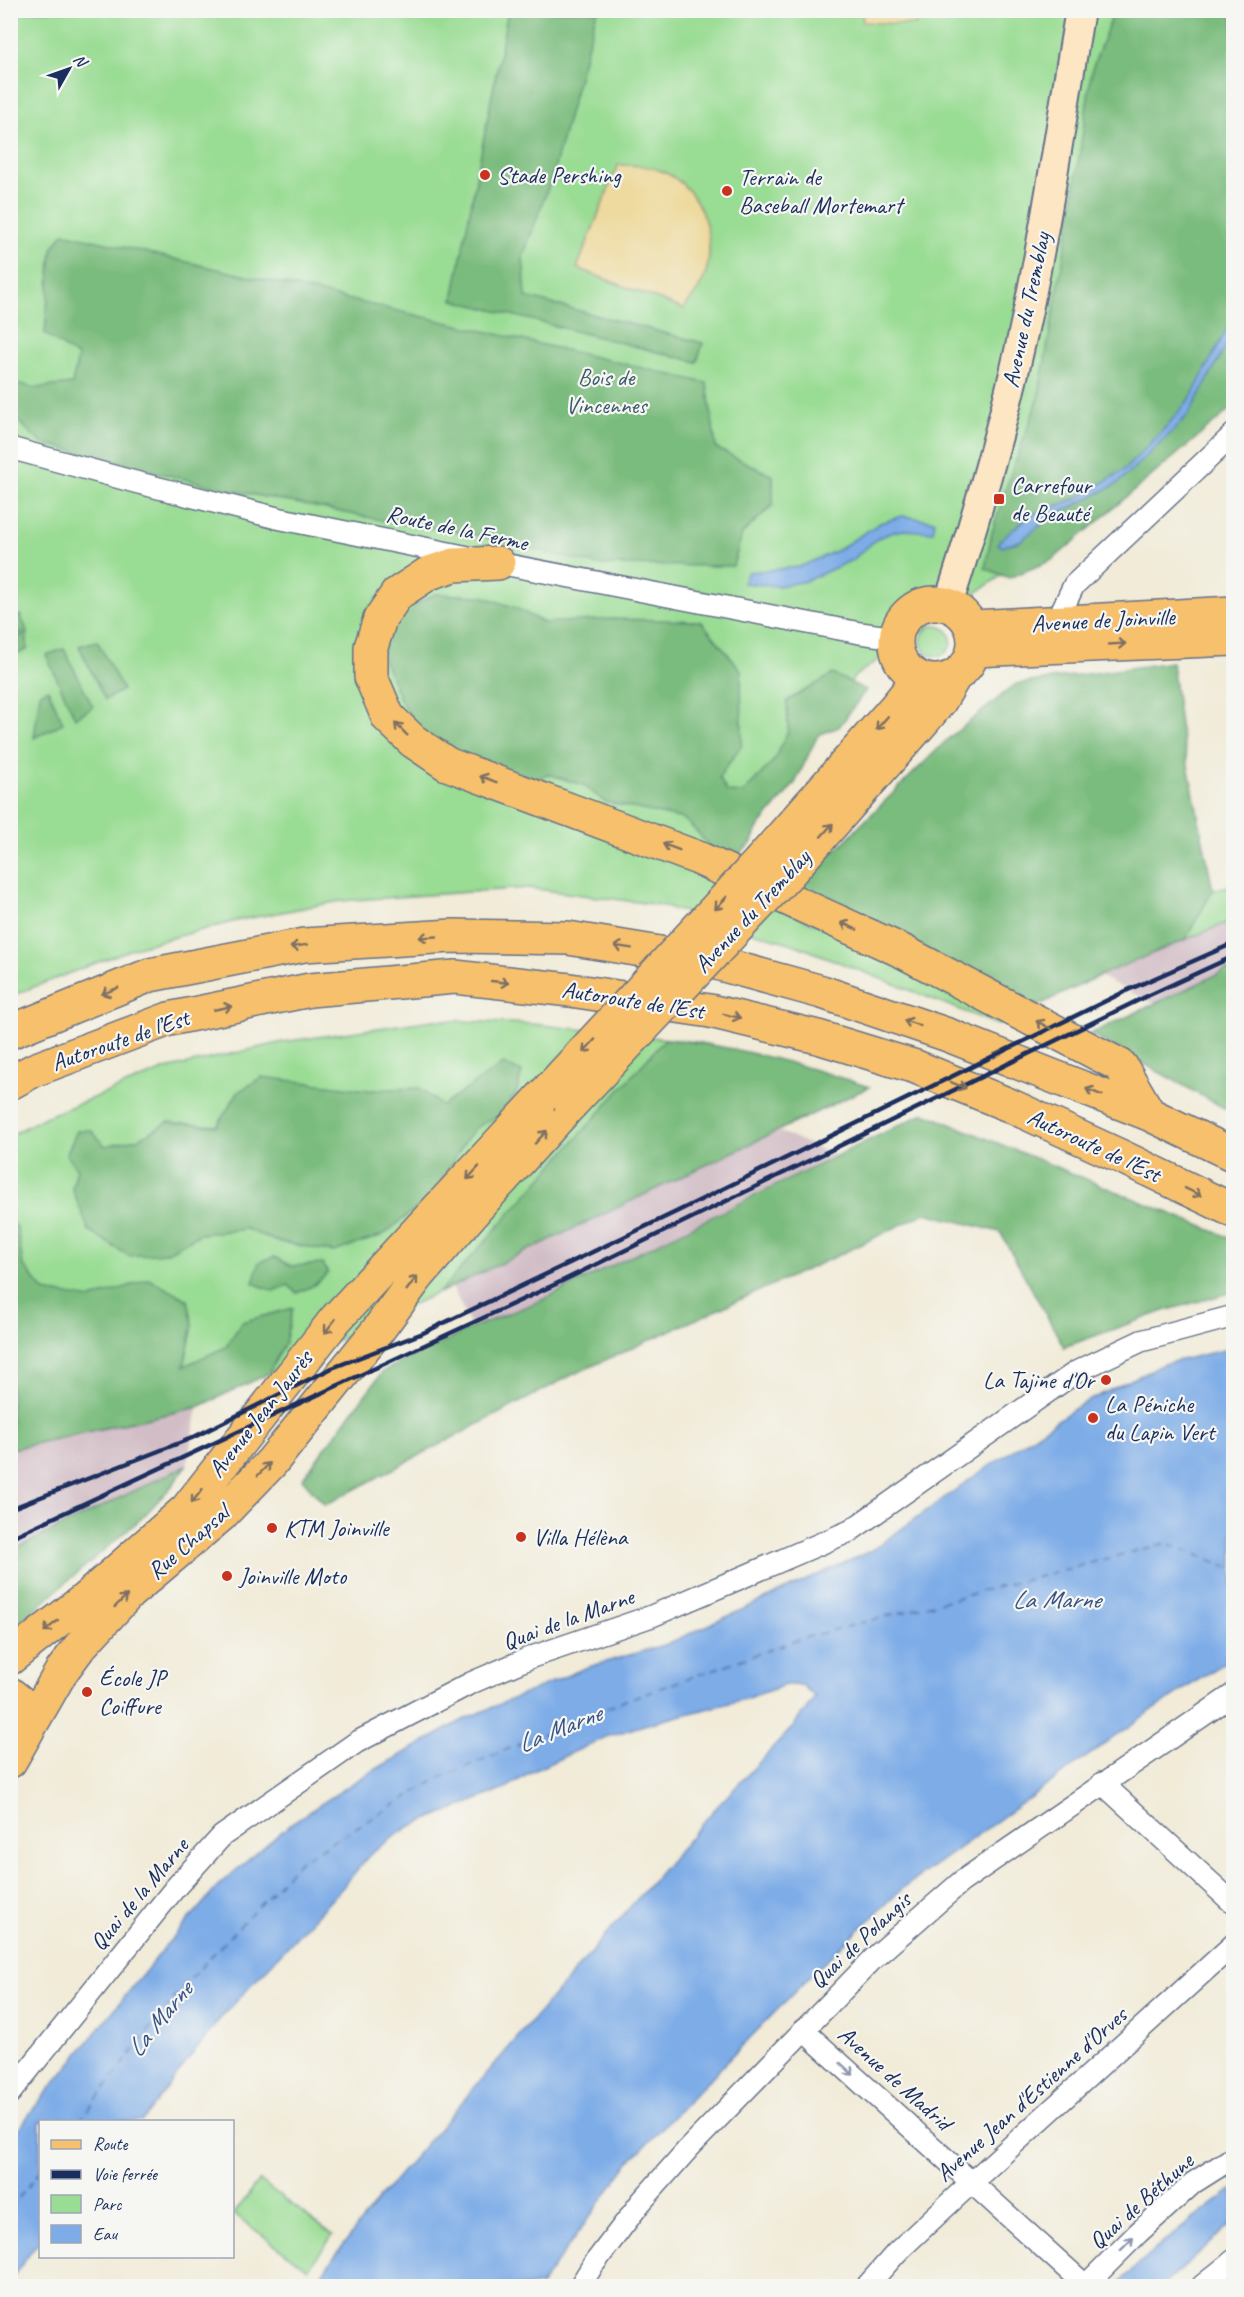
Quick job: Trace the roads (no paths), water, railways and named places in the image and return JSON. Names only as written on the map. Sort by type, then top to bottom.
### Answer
[{"type":"main road","name":"Avenue du Tremblay","points":[[948,605],[993,458],[1018,358],[1037,262],[1080,10]]},
{"type":"main road","points":[[498,563],[453,565],[429,573],[398,594],[380,619],[371,647],[371,677],[388,717],[413,741],[447,764],[698,858],[902,951],[1121,1066],[1149,1114]]},
{"type":"main road","points":[[925,604],[948,605],[958,610],[973,639],[970,661],[954,677],[942,681],[920,678],[904,666],[899,657],[897,638],[899,627],[914,609],[925,604]]},
{"type":"main road","name":"Avenue de Joinville","points":[[1059,635],[1233,613]]},
{"type":"main road","name":"Avenue de Joinville","points":[[973,639],[1059,635],[1233,639]]},
{"type":"main road","name":"Avenue du Tremblay","points":[[368,1282],[469,1177],[556,1101],[775,867],[924,720],[940,701],[954,677]]},
{"type":"main road","name":"Avenue du Tremblay","points":[[775,867],[920,678]]},
{"type":"main road","name":"Autoroute de l’Est","points":[[10,1032],[150,975],[304,945],[452,936],[568,938],[709,961],[822,992],[948,1035],[1149,1114],[1233,1155]]},
{"type":"main road","name":"Autoroute de l’Est","points":[[10,1083],[34,1070],[169,1019],[310,990],[455,977],[570,990],[710,1011],[818,1037],[916,1067],[1009,1105],[1233,1211]]},
{"type":"main road","name":"Avenue du Tremblay","points":[[378,1330],[424,1269],[480,1204],[556,1101]]},
{"type":"main road","name":"Avenue Jean Jaurès","points":[[10,1658],[84,1600],[187,1509],[335,1320],[368,1282]]},
{"type":"main road","name":"Rue Chapsal","points":[[10,1761],[62,1672],[89,1635],[129,1593],[220,1516],[271,1463],[378,1330]]},
{"type":"main road","points":[[10,1694],[36,1715]]},
{"type":"street","points":[[1059,635],[1062,610],[1074,585],[1233,434]]},
{"type":"street","name":"Route de la Ferme","points":[[10,448],[277,518],[498,563],[860,633],[897,638]]},
{"type":"street","name":"Quai de la Marne","points":[[10,2093],[175,1888],[222,1836],[357,1742],[454,1691],[509,1666],[652,1616],[850,1531],[1076,1372],[1142,1341],[1233,1316]]},
{"type":"street","name":"Quai de Polangis","points":[[580,2286],[593,2265],[641,2202],[875,1957],[961,1882],[1233,1694]]},
{"type":"street","points":[[1102,1783],[1233,1904]]},
{"type":"street","name":"Avenue Jean d'Estienne d'Orves","points":[[867,2286],[897,2252],[1233,1944]]},
{"type":"street","name":"Avenue de Madrid","points":[[803,2030],[1085,2286]]},
{"type":"street","name":"Quai de Béthune","points":[[1085,2286],[1193,2183],[1233,2157]]},
{"type":"street","points":[[1202,2286],[1233,2260]]},
{"type":"water","points":[[1233,317],[1233,333],[1189,414],[1172,432],[1117,484],[1050,518],[1020,541],[1002,547],[998,544],[1031,515],[1076,499],[1124,470],[1165,428],[1191,397]]},
{"type":"water","points":[[902,516],[935,521],[933,532],[904,530],[893,532],[878,538],[852,560],[806,581],[779,586],[743,583],[748,572],[799,567],[836,551],[880,523]]},
{"type":"water","name":"La Marne","points":[[1233,1348],[1233,1657],[1148,1713],[902,1889],[814,1972],[629,2162],[540,2286],[315,2286],[328,2265],[381,2196],[712,1812],[791,1729],[815,1697],[802,1685],[785,1685],[745,1699],[606,1737],[533,1771],[506,1788],[409,1827],[372,1852],[342,1888],[218,2021],[143,2120],[39,2120],[39,2241],[11,2279],[11,2141],[30,2113],[170,1941],[221,1883],[293,1822],[364,1776],[465,1719],[585,1668],[667,1644],[872,1550],[976,1475],[1080,1405],[1163,1364]]},
{"type":"water","points":[[1233,2189],[1233,2224],[1163,2286],[1117,2286],[1158,2247]]},
{"type":"railway","points":[[10,1509],[192,1438],[332,1368],[423,1333],[676,1212],[1128,990],[1234,943]]},
{"type":"railway","points":[[10,1538],[556,1284],[1143,998],[1234,956]]},
{"type":"place","name":"Stade Pershing","points":[[485,175]]},
{"type":"place","name":"Terrain de Baseball Mortemart","points":[[727,191]]},
{"type":"place","name":"Carrefour de Beauté","points":[[999,499]]},
{"type":"place","name":"La Tajine d'Or","points":[[1106,1380]]},
{"type":"place","name":"La Péniche du Lapin Vert","points":[[1093,1418]]},
{"type":"place","name":"KTM Joinville","points":[[272,1528]]},
{"type":"place","name":"Villa Hélèna","points":[[521,1537]]},
{"type":"place","name":"Joinville Moto","points":[[227,1576]]},
{"type":"place","name":"École JP Coiffure","points":[[87,1692]]},
{"type":"park label","name":"Bois de Vincennes","points":[[606,391]]}]
